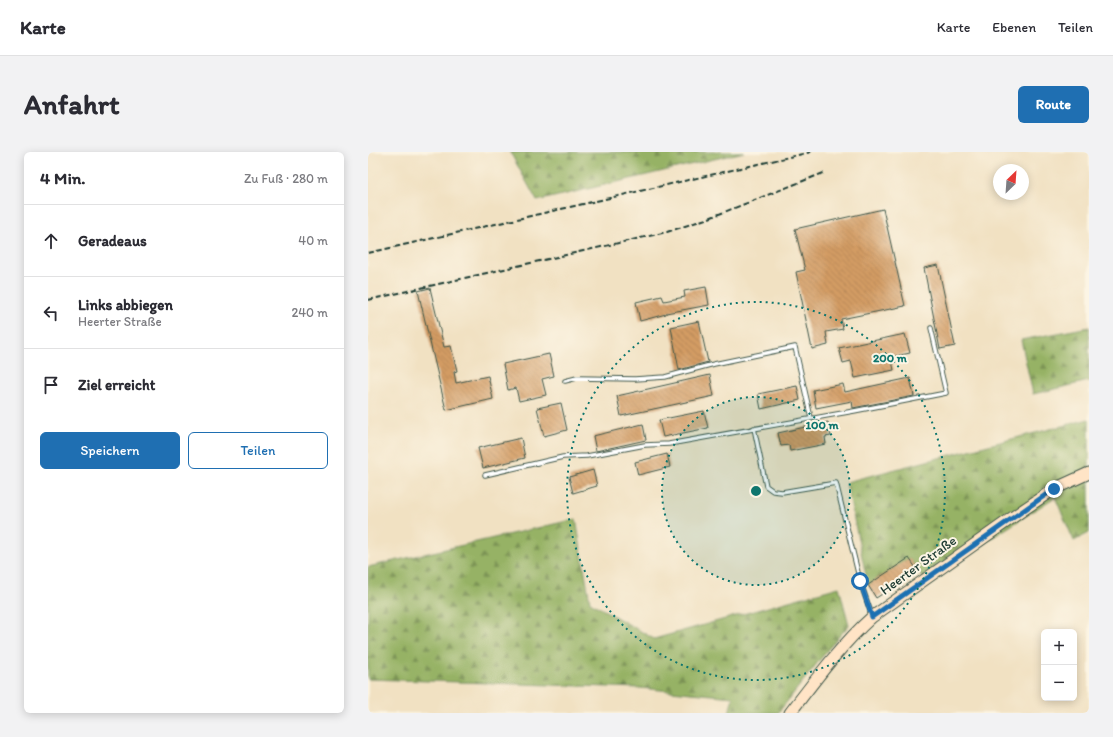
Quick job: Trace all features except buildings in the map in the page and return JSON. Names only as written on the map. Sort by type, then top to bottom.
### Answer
[{"type":"main road","name":"Heerter Straße","points":[[790,713],[834,655],[855,632],[872,617],[1029,505],[1054,489],[1089,473]]},
{"type":"lane","points":[[485,475],[563,457],[587,456],[645,445],[669,444],[811,418],[854,412],[946,393],[931,328]]},
{"type":"lane","points":[[565,381],[583,378],[635,379],[664,377],[714,364],[795,347],[811,418]]},
{"type":"lane","points":[[754,428],[766,486],[773,491],[782,492],[836,483],[860,581],[872,617]]},
{"type":"green space","points":[[510,152],[744,152],[537,201]]},
{"type":"green space","points":[[1089,327],[1089,381],[1033,394],[1021,340]]},
{"type":"green space","points":[[1089,419],[1089,533],[1074,541],[1055,497],[947,567],[926,583],[909,558],[868,585],[846,482]]},
{"type":"green space","points":[[576,519],[590,602],[654,639],[839,587],[849,625],[778,713],[729,713],[733,697],[640,688],[368,679],[368,567]]},
{"type":"railway","points":[[368,253],[811,152]]},
{"type":"railway","points":[[368,300],[667,232],[709,218],[826,172]]},
{"type":"route","points":[[860,581],[872,617],[975,543],[1054,489]]}]
